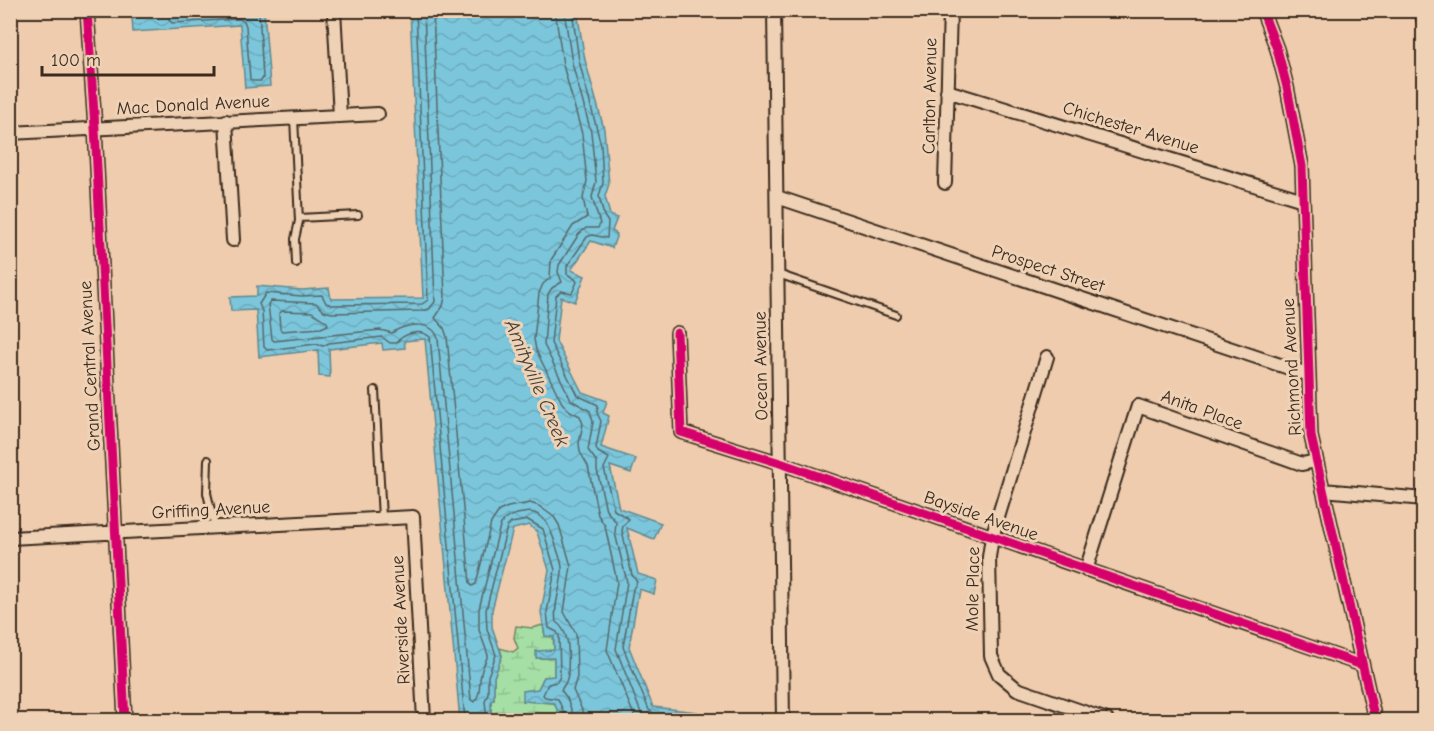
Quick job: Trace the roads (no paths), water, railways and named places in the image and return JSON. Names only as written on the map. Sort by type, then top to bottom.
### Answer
[{"type":"street","name":"Grand Central Avenue","points":[[87,10],[125,720]]},
{"type":"street","points":[[334,10],[340,116]]},
{"type":"street","name":"Ocean Avenue","points":[[774,10],[783,720]]},
{"type":"street","name":"Carlton Avenue","points":[[945,183],[950,10]]},
{"type":"street","name":"Richmond Avenue","points":[[1262,10],[1277,49],[1287,87],[1302,166],[1307,374],[1311,436],[1375,720]]},
{"type":"street","points":[[1420,10],[1424,22]]},
{"type":"street","name":"Chichester Avenue","points":[[948,91],[1303,200]]},
{"type":"street","name":"Mac Donald Avenue","points":[[10,133],[378,114]]},
{"type":"street","points":[[226,121],[233,240]]},
{"type":"street","name":"Prospect Street","points":[[777,197],[1307,374]]},
{"type":"street","name":"Bayside Avenue","points":[[677,333],[681,432],[780,463],[1362,665]]},
{"type":"street","name":"Mole Place","points":[[1047,357],[992,537],[989,557],[991,656],[999,674],[1017,689],[1107,720]]},
{"type":"street","name":"Anita Place","points":[[1086,570],[1138,406],[1302,464],[1316,462]]},
{"type":"street","points":[[1323,490],[1424,499]]},
{"type":"street","name":"Griffing Avenue","points":[[10,538],[413,517]]},
{"type":"street","name":"Riverside Avenue","points":[[413,517],[424,720]]},
{"type":"lane","points":[[294,118],[299,218],[295,239],[296,263]]},
{"type":"lane","points":[[299,218],[358,215]]},
{"type":"lane","points":[[778,274],[896,315]]},
{"type":"lane","points":[[375,390],[382,519]]},
{"type":"lane","points":[[208,460],[208,501],[215,528]]},
{"type":"water","points":[[188,11],[264,11],[270,86],[245,88],[240,25],[133,32],[132,18]]},
{"type":"water","name":"Amityville Creek","points":[[410,11],[577,11],[585,60],[604,129],[609,184],[605,196],[610,215],[617,218],[612,231],[617,234],[612,248],[591,241],[571,270],[585,276],[575,302],[561,297],[556,341],[582,392],[607,401],[603,413],[609,416],[601,447],[636,459],[631,473],[610,466],[619,508],[661,523],[654,539],[627,528],[638,574],[657,580],[654,594],[639,589],[629,647],[653,707],[697,712],[695,720],[562,720],[554,703],[523,701],[523,691],[538,689],[544,677],[554,676],[554,658],[536,658],[536,651],[554,650],[554,637],[545,636],[541,612],[549,570],[537,532],[529,525],[513,529],[492,610],[492,627],[502,656],[494,677],[491,717],[503,717],[504,720],[460,720],[425,339],[404,341],[405,348],[383,350],[382,343],[329,349],[330,377],[319,376],[318,350],[259,357],[256,310],[231,311],[230,297],[257,296],[257,286],[302,290],[329,288],[331,299],[423,298]]}]
